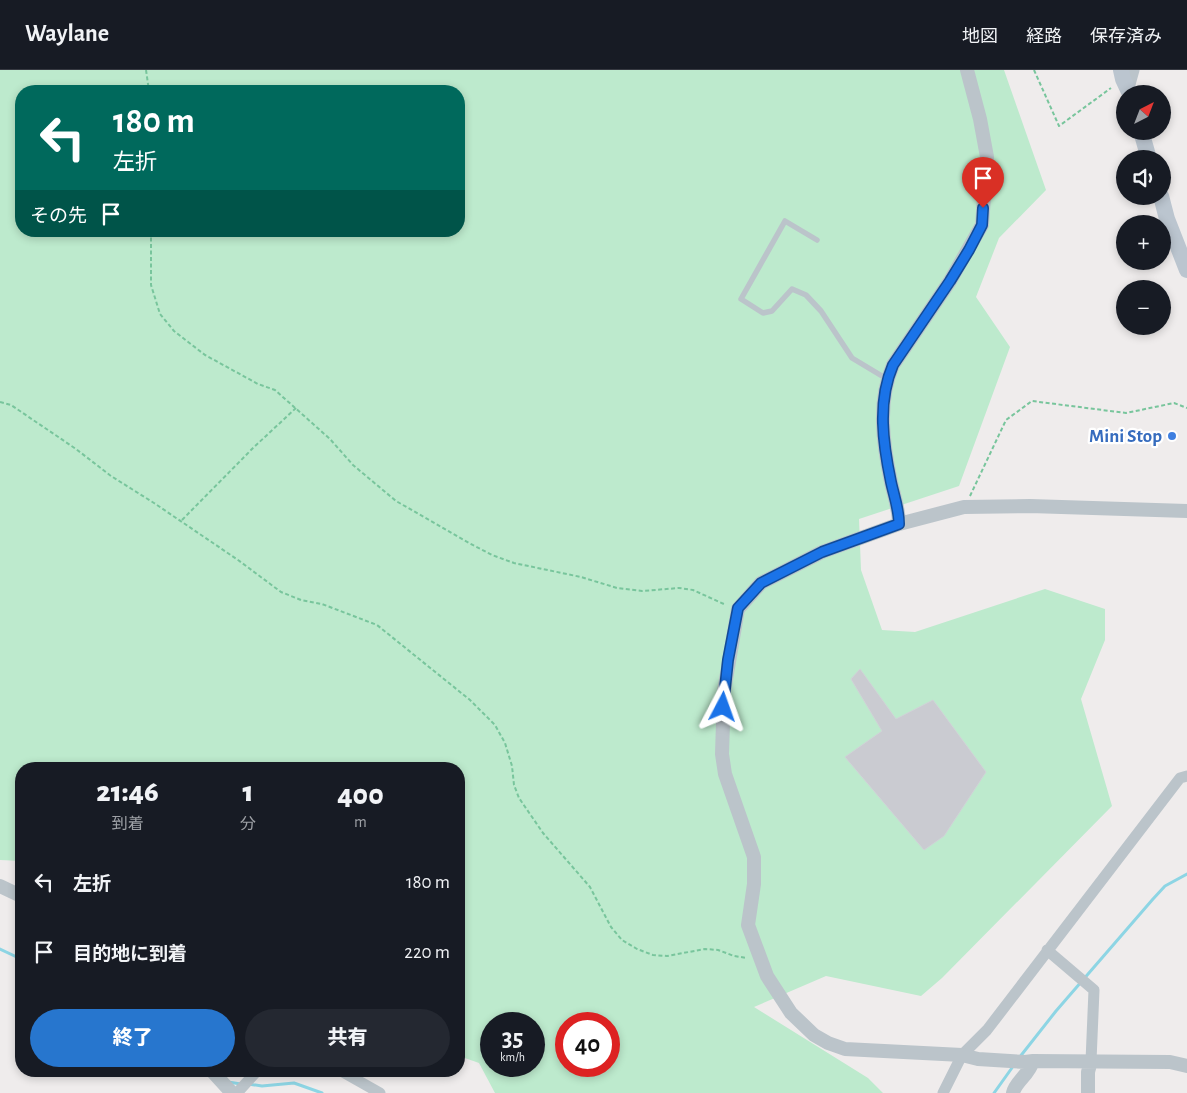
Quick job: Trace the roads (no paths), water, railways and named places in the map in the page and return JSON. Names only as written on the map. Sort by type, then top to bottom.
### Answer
[{"type":"main road","points":[[1163,205],[1187,270]]},
{"type":"street","points":[[899,524],[899,513],[891,480],[882,417],[887,379],[893,365],[950,281],[982,225],[987,157],[980,119],[967,70]]},
{"type":"street","points":[[1187,511],[1030,506],[964,507],[899,524],[802,561],[761,583],[738,608],[724,691],[722,754],[725,774],[754,857],[754,884],[748,926],[766,976],[791,1013],[814,1035],[828,1043],[845,1049],[1025,1062],[1091,1060],[1170,1062],[1187,1066]]},
{"type":"street","points":[[943,1093],[962,1056],[987,1030],[1180,778],[1187,776]]},
{"type":"street","points":[[0,886],[15,893]]},
{"type":"street","points":[[1047,950],[1094,990],[1088,1093]]},
{"type":"street","points":[[1013,1093],[1014,1088],[1030,1069],[1033,1061]]},
{"type":"street","points":[[217,1077],[232,1093]]},
{"type":"street","points":[[238,1093],[252,1077]]},
{"type":"street","points":[[352,1077],[380,1093]]},
{"type":"lane","points":[[817,240],[785,221],[741,299],[764,313],[772,311],[792,289],[806,295],[821,310],[852,358],[887,379]]},
{"type":"waterway","points":[[1019,1058],[1056,1011],[1153,899],[1165,886],[1187,874]]},
{"type":"waterway","points":[[0,949],[15,956]]},
{"type":"waterway","points":[[994,1093],[1014,1065]]},
{"type":"waterway","points":[[228,1082],[241,1084]]},
{"type":"waterway","points":[[248,1084],[262,1086],[294,1083],[322,1093]]},
{"type":"place","name":"Mini Stop","points":[[1172,436]]}]
